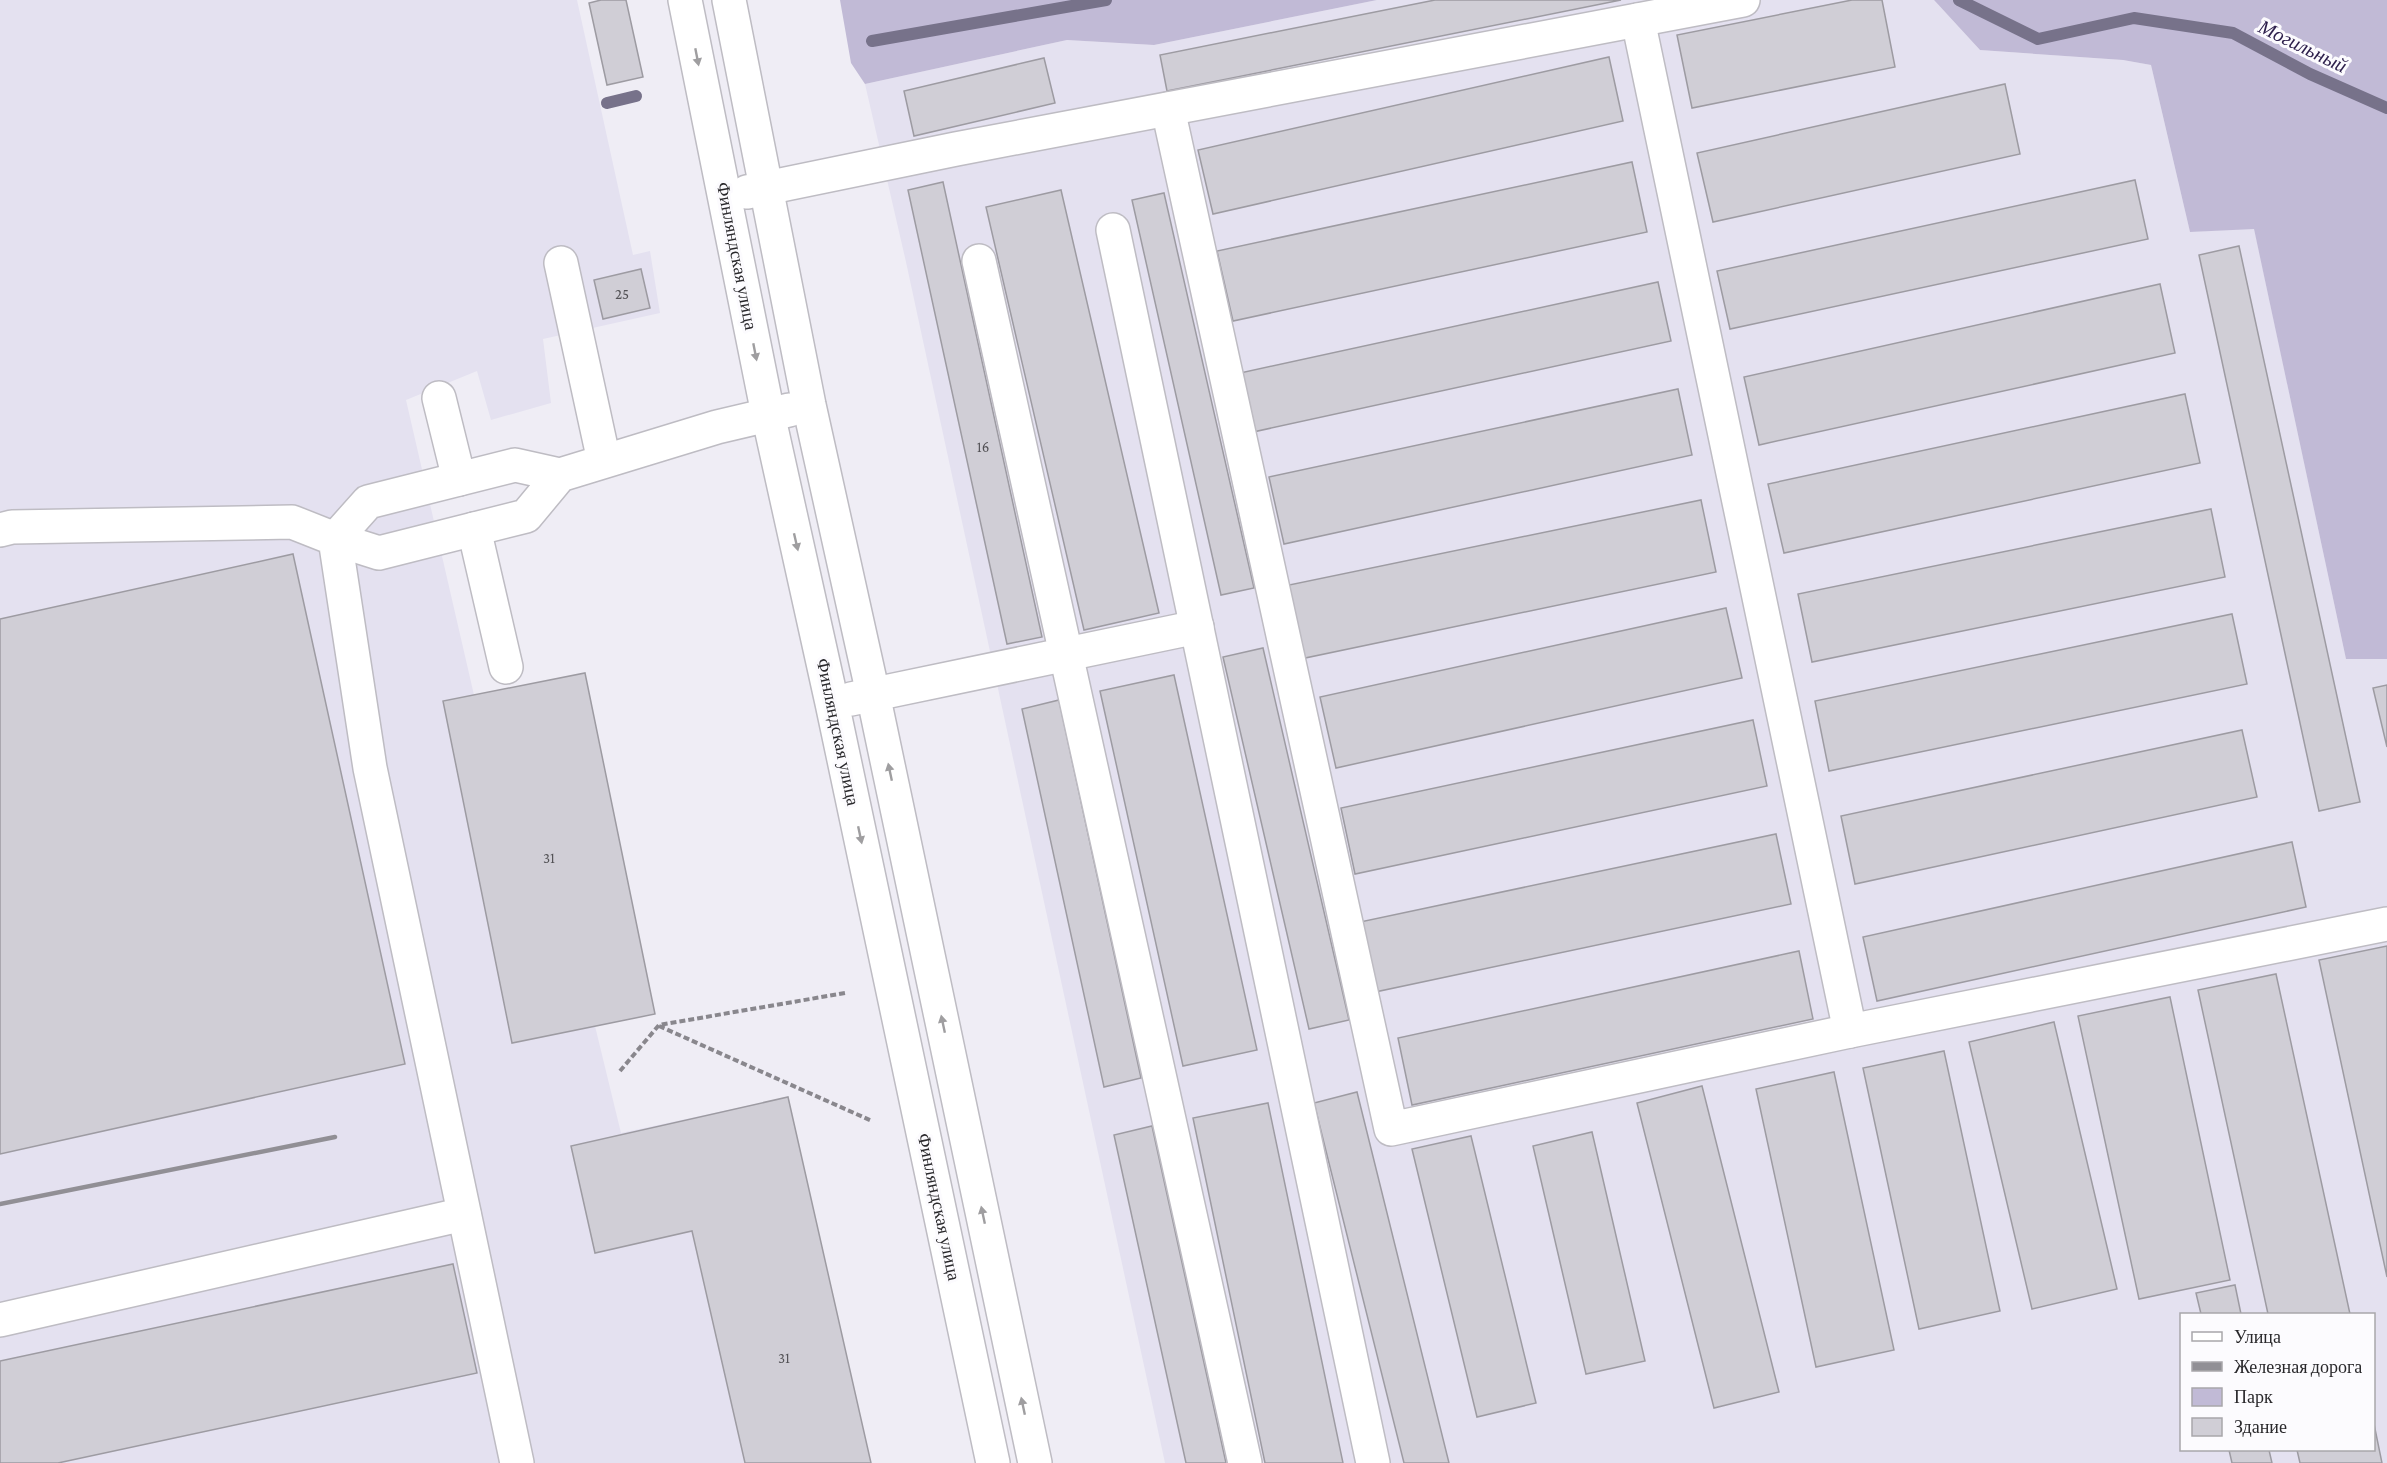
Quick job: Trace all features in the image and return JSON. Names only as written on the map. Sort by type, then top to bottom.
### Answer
[{"type":"street","name":"Финляндская улица","points":[[686,0],[768,414],[832,703],[993,1463]]},
{"type":"street","points":[[729,0],[809,405],[873,694],[1035,1463]]},
{"type":"street","points":[[725,196],[1743,0]]},
{"type":"street","points":[[1638,20],[1850,1031]]},
{"type":"street","points":[[1168,109],[1391,1129],[1850,1031],[2387,924]]},
{"type":"street","points":[[1113,230],[1373,1463]]},
{"type":"street","points":[[979,261],[1245,1463]]},
{"type":"street","points":[[561,263],[604,461]]},
{"type":"street","points":[[439,398],[459,479]]},
{"type":"street","points":[[335,538],[368,502],[515,465],[560,475],[717,427],[809,405]]},
{"type":"street","points":[[0,530],[12,527],[292,522],[379,553],[526,516],[560,475]]},
{"type":"street","points":[[474,529],[506,667]]},
{"type":"street","points":[[335,538],[370,768],[517,1463]]},
{"type":"street","points":[[832,703],[1197,627]]},
{"type":"street","points":[[0,1320],[464,1214]]},
{"type":"path","points":[[620,1071],[658,1025],[845,993]]},
{"type":"path","points":[[658,1025],[872,1121]]},
{"type":"shaded area","points":[[0,0],[577,0],[633,255],[650,251],[660,313],[543,339],[551,403],[491,420],[477,371],[406,400],[474,695],[585,673],[655,1014],[595,1026],[621,1133],[788,1097],[871,1463],[0,1463]]},
{"type":"shaded area","points":[[1377,0],[1934,0],[1980,50],[2123,60],[2151,65],[2190,232],[2254,228],[2346,659],[2387,659],[2387,1463],[1165,1463],[906,262],[865,84],[1067,40],[1154,45]]},
{"type":"green space","points":[[840,0],[1377,0],[1154,45],[1067,40],[865,84],[851,63]]},
{"type":"green space","points":[[1934,0],[2387,0],[2387,659],[2346,659],[2254,229],[2190,232],[2151,65],[2123,60],[1980,50]]},
{"type":"building","points":[[601,0],[626,0],[643,77],[607,85],[589,3]]},
{"type":"building","points":[[1435,0],[1621,0],[1167,91],[1160,55]]},
{"type":"building","points":[[1852,0],[1882,0],[1895,67],[1692,108],[1677,35]]},
{"type":"building","points":[[1609,57],[1623,121],[1213,214],[1198,150]]},
{"type":"building","points":[[1044,58],[1055,103],[914,136],[904,91]]},
{"type":"building","points":[[2005,84],[2020,154],[1713,222],[1697,153]]},
{"type":"building","points":[[1632,162],[1647,232],[1233,321],[1217,251]]},
{"type":"building","points":[[2135,180],[2148,239],[1730,329],[1717,271]]},
{"type":"building","points":[[943,182],[1042,637],[1007,644],[908,190]]},
{"type":"building","points":[[1061,190],[1159,613],[1084,630],[986,207]]},
{"type":"building","points":[[1164,193],[1254,588],[1221,595],[1132,200]]},
{"type":"building","points":[[2239,246],[2360,802],[2319,811],[2199,255]]},
{"type":"building","points":[[641,269],[650,308],[603,319],[594,280]]},
{"type":"building","points":[[1658,282],[1671,341],[1253,432],[1240,373]]},
{"type":"building","points":[[2160,284],[2175,353],[1759,445],[1744,377]]},
{"type":"building","points":[[1678,389],[1692,455],[1284,544],[1269,477]]},
{"type":"building","points":[[2185,394],[2200,463],[1784,553],[1768,484]]},
{"type":"building","points":[[1701,500],[1716,572],[1305,658],[1289,585]]},
{"type":"building","points":[[2211,509],[2225,577],[1812,662],[1798,594]]},
{"type":"building","points":[[293,554],[405,1064],[0,1154],[0,619]]},
{"type":"building","points":[[1726,608],[1742,678],[1336,768],[1320,697]]},
{"type":"building","points":[[2232,614],[2247,684],[1829,771],[1815,701]]},
{"type":"building","points":[[1263,648],[1349,1020],[1309,1029],[1223,657]]},
{"type":"building","points":[[585,673],[655,1014],[512,1043],[443,701]]},
{"type":"building","points":[[1174,675],[1257,1050],[1183,1066],[1100,691]]},
{"type":"building","points":[[2387,685],[2387,747],[2373,688]]},
{"type":"building","points":[[1059,700],[1141,1078],[1104,1087],[1022,709]]},
{"type":"building","points":[[1753,720],[1767,786],[1355,874],[1341,808]]},
{"type":"building","points":[[2242,730],[2257,797],[1855,884],[1841,816]]},
{"type":"building","points":[[1776,834],[1791,904],[1375,992],[1360,922]]},
{"type":"building","points":[[2292,842],[2306,907],[1877,1001],[1863,937]]},
{"type":"building","points":[[2387,946],[2387,1277],[2319,960]]},
{"type":"building","points":[[1799,951],[1813,1019],[1412,1105],[1398,1038]]},
{"type":"building","points":[[2276,974],[2350,1313],[2268,1313],[2198,990]]},
{"type":"building","points":[[2170,997],[2230,1280],[2139,1299],[2078,1016]]},
{"type":"building","points":[[2054,1022],[2117,1289],[2032,1309],[1969,1042]]},
{"type":"building","points":[[1944,1051],[2000,1311],[1919,1329],[1863,1068]]},
{"type":"building","points":[[1834,1072],[1894,1350],[1816,1367],[1756,1089]]},
{"type":"building","points":[[1702,1086],[1779,1392],[1714,1408],[1637,1103]]},
{"type":"building","points":[[1357,1092],[1449,1463],[1404,1463],[1314,1103]]},
{"type":"building","points":[[788,1097],[871,1463],[745,1463],[692,1231],[595,1253],[571,1146]]},
{"type":"building","points":[[1268,1103],[1343,1463],[1265,1463],[1193,1118]]},
{"type":"building","points":[[1152,1126],[1226,1463],[1186,1463],[1114,1135]]},
{"type":"building","points":[[1592,1132],[1645,1361],[1586,1374],[1533,1146]]},
{"type":"building","points":[[1471,1136],[1536,1403],[1477,1417],[1412,1149]]},
{"type":"building","points":[[453,1264],[477,1373],[58,1463],[0,1463],[0,1361]]},
{"type":"building","points":[[2235,1285],[2241,1313],[2201,1313],[2196,1293]]},
{"type":"building","points":[[2375,1429],[2382,1463],[2300,1463],[2297,1451],[2375,1451]]},
{"type":"building","points":[[2229,1451],[2269,1451],[2272,1463],[2232,1463]]},
{"type":"waterway","name":"Могильный","points":[[872,41],[1106,0]]},
{"type":"waterway","name":"Могильный","points":[[1959,0],[2038,39],[2134,18],[2233,33],[2310,74],[2387,108]]},
{"type":"waterway","points":[[607,103],[636,96]]},
{"type":"railway","points":[[0,1204],[335,1137]]}]
